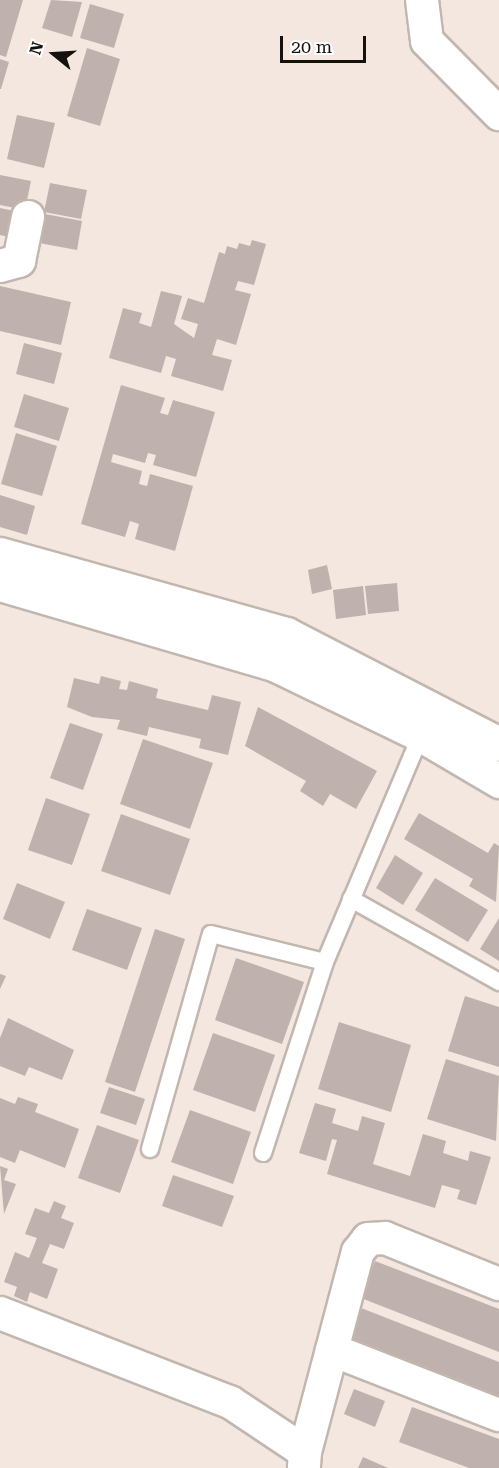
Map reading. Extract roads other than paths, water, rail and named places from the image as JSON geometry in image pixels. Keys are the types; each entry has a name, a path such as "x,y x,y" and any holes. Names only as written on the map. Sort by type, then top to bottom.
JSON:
{"street":[{"path":"422,0 426,41 499,114"},
{"path":"0,266 19,261 28,217"},
{"path":"0,554 286,634 428,721 499,781"},
{"path":"0,584 274,664 428,721 499,744"},
{"path":"0,1312 230,1402 304,1460 358,1252 368,1239 385,1238 499,1284"},
{"path":"333,1350 499,1415"}],"lane":[{"path":"264,1153 325,962 428,721"},
{"path":"351,899 499,982"},
{"path":"150,1149 211,934 325,962"}]}
